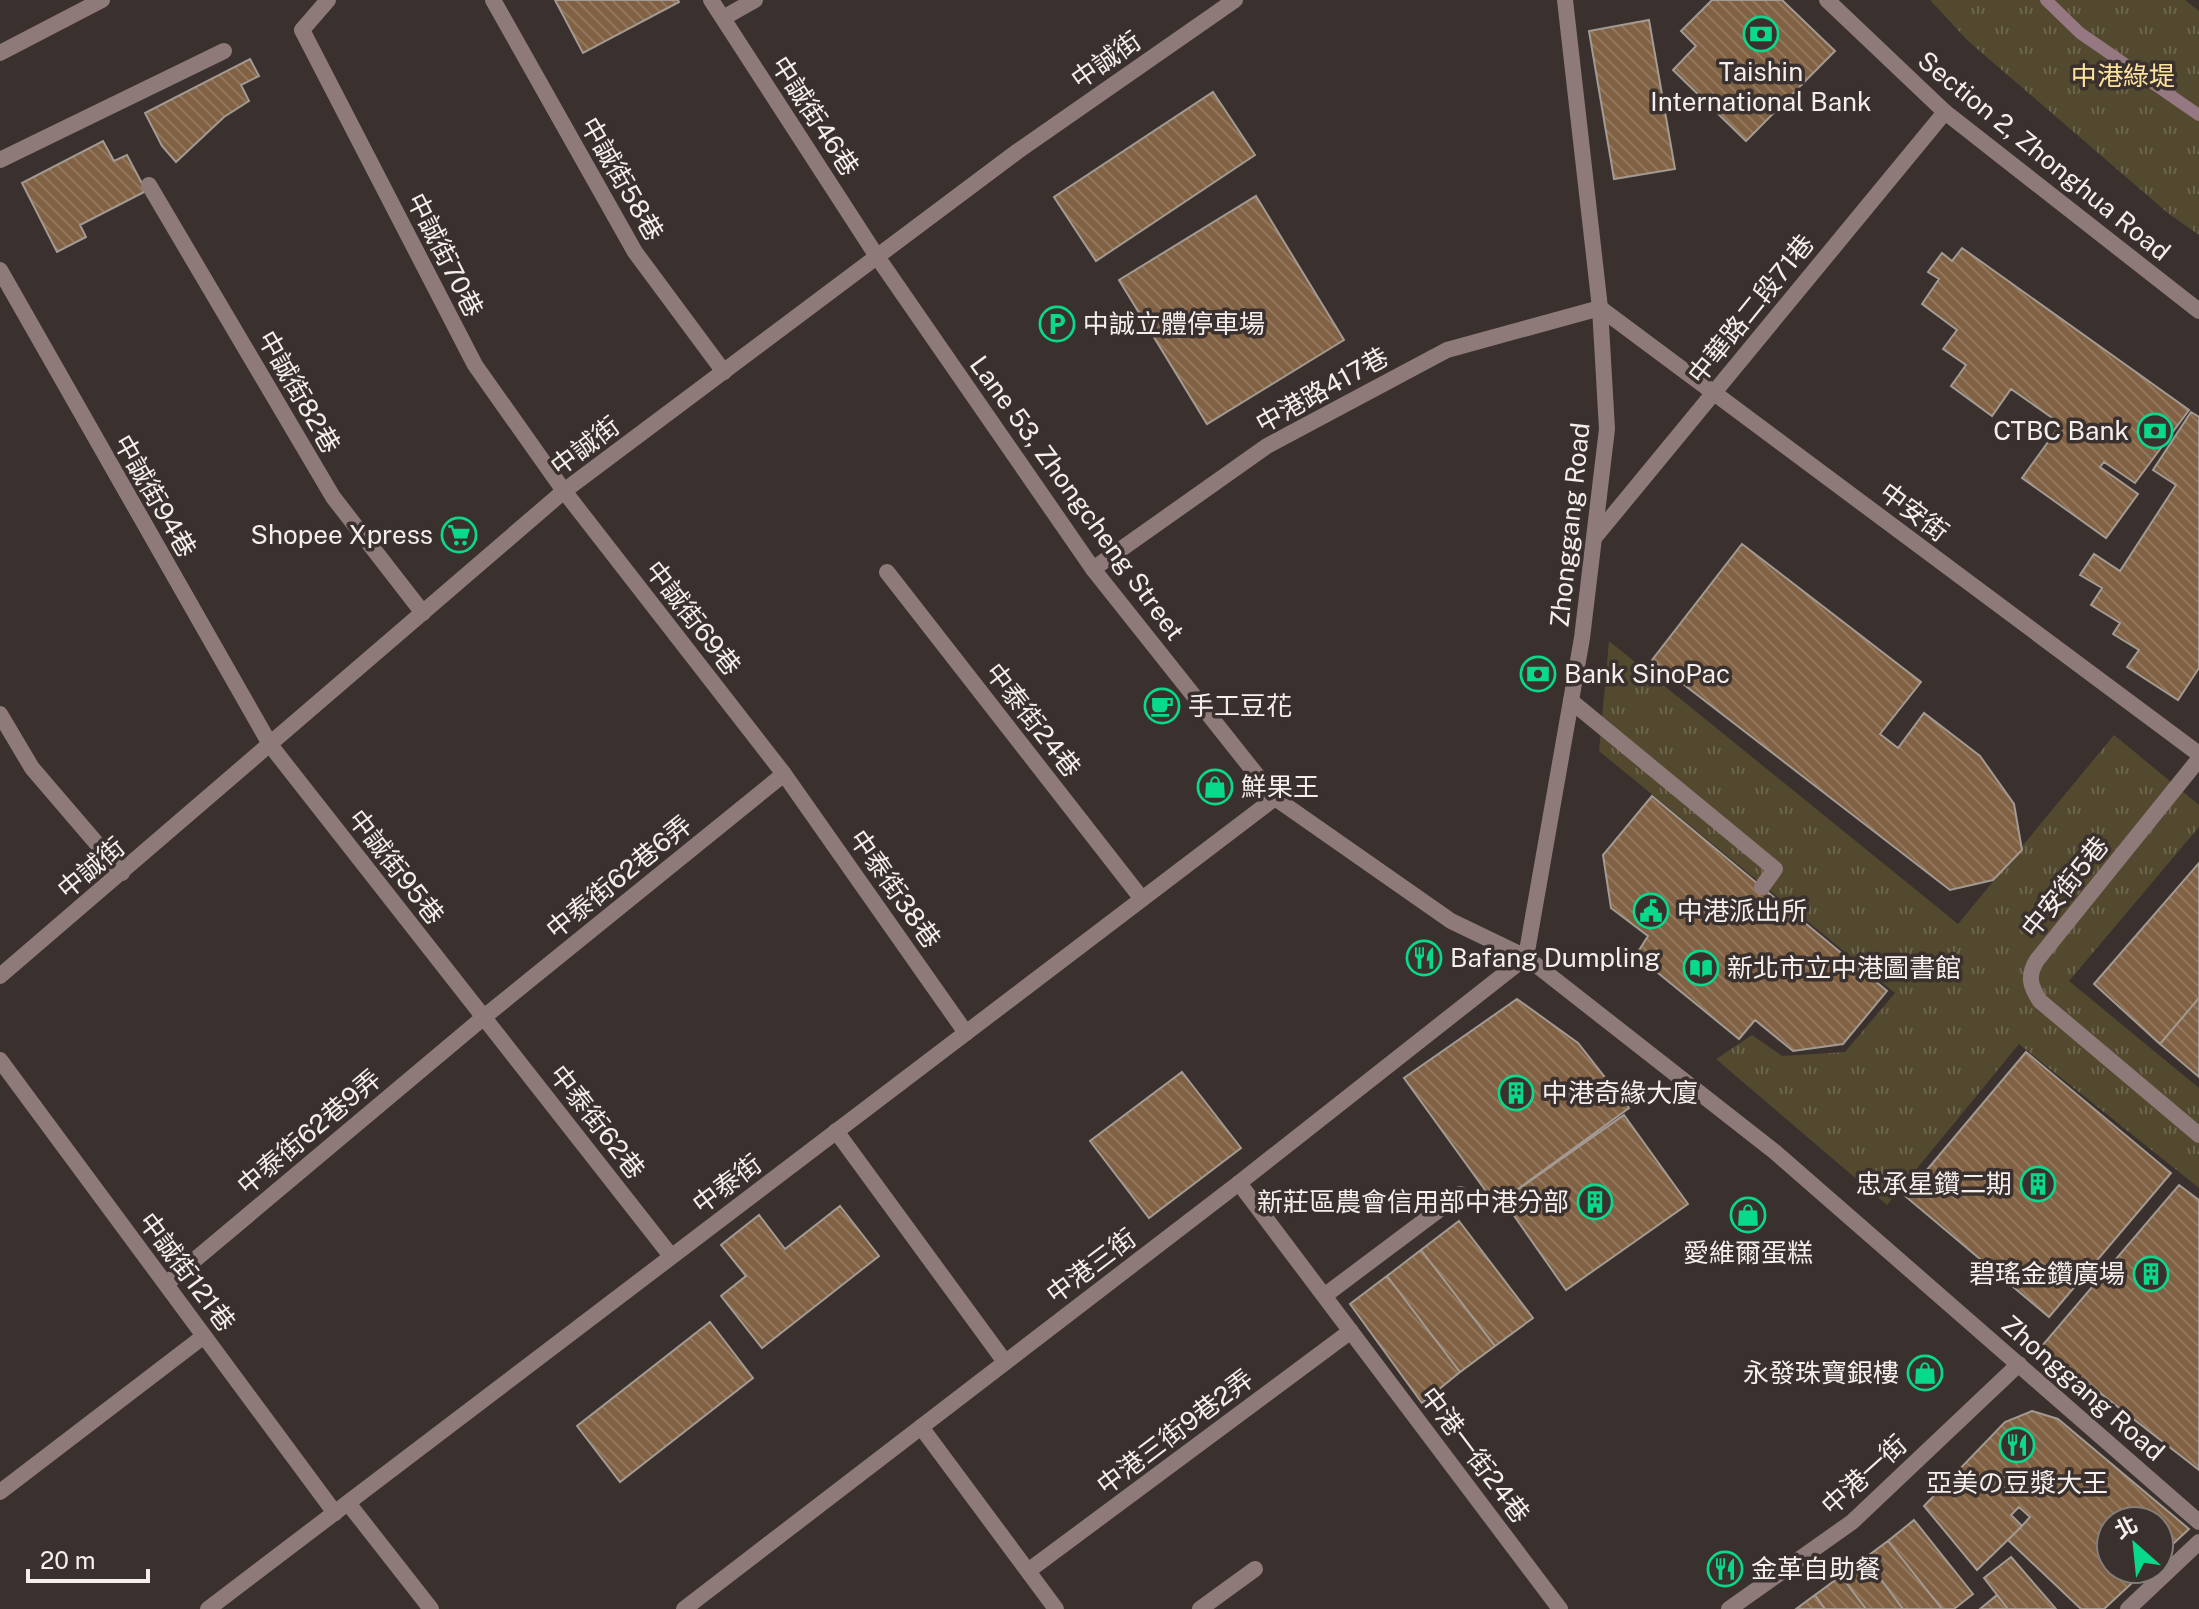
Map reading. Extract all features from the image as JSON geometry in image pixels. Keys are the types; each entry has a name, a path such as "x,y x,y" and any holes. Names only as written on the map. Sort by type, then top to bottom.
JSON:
{"street":[{"path":"0,53 102,0"},
{"name":"中誠街70巷","path":"328,0 302,30 475,365 564,491"},
{"name":"中誠街58巷","path":"493,0 635,252 724,372"},
{"name":"中誠街46巷","path":"711,0 878,258"},
{"path":"723,18 755,0"},
{"name":"Zhonggang Road","path":"1526,957 1571,701 1607,429 1600,308 1565,0"},
{"name":"Section 2, Zhonghua Road","path":"1827,0 1945,112 2199,311"},
{"name":"中誠街","path":"0,976 564,491 1018,151 1232,1"},
{"path":"0,160 224,51"},
{"name":"中華路二段71巷","path":"1595,537 1945,112"},
{"name":"中誠街82巷","path":"149,185 333,497 423,613"},
{"name":"Lane 53, Zhongcheng Street","path":"878,258 1093,569 1275,798"},
{"name":"中誠街94巷","path":"0,270 271,746"},
{"name":"中安街","path":"1600,308 2199,756"},
{"name":"中港路417巷","path":"1093,569 1267,446 1447,350 1600,308"},
{"name":"中誠街69巷","path":"564,491 784,774"},
{"name":"中泰街24巷","path":"887,572 1142,899"},
{"path":"1571,701 1775,869 1762,887"},
{"path":"0,714 32,768 122,873"},
{"name":"中誠街95巷","path":"271,746 484,1017"},
{"name":"中安街5巷","path":"2199,756 2037,960 2030,974 2030,982 2040,1001 2199,1135"},
{"name":"中泰街62巷6弄","path":"484,1017 784,774"},
{"name":"中泰街38巷","path":"784,774 966,1033"},
{"name":"Zhonggang Road","path":"1275,798 1451,921 1526,957 1775,1152 2199,1522"},
{"name":"中泰街","path":"208,1609 1275,798"},
{"name":"中港三街","path":"684,1609 1239,1183 1526,957"},
{"name":"中泰街62巷","path":"484,1017 671,1256"},
{"name":"中泰街62巷9弄","path":"166,1284 484,1017"},
{"name":"中誠街121巷","path":"0,1060 204,1336 341,1508 431,1609"},
{"path":"836,1131 1005,1362"},
{"name":"中港一街24巷","path":"1239,1183 1560,1609"},
{"path":"1324,1296 1460,1194"},
{"name":"中港三街9巷2弄","path":"1028,1571 1351,1331"},
{"path":"0,1492 204,1336"},
{"name":"中港一街","path":"1729,1609 1852,1522 2019,1364"},
{"path":"921,1427 1056,1609"},
{"path":"2128,1609 2199,1542"},
{"path":"1200,1609 1255,1569"}],"green space":[{"name":"中港綠堤","path":"1930,0 2185,0 2199,11 2199,235 2169,214 1968,41"},
{"path":"1609,641 1958,924 2114,735 2199,805 2199,827 2069,981 2199,1088 2199,1188 2019,1044 1887,1205 1716,1059 1752,1035 1782,1056 1845,1052 1895,993 1599,751"}],"building":[{"path":"555,0 678,0 679,2 583,53"},
{"path":"1712,0 1782,0 1835,51 1746,141 1673,70 1696,46 1681,31"},
{"path":"1649,20 1675,169 1614,179 1589,31"},
{"path":"250,59 259,76 241,85 249,101 224,117 176,162 162,146 145,113"},
{"path":"1213,92 1255,155 1096,261 1054,197"},
{"path":"103,141 114,161 127,155 146,191 80,225 86,237 57,252 22,183"},
{"path":"1256,196 1344,340 1207,424 1119,280"},
{"path":"1962,248 2189,410 2135,483 2104,462 2100,467 2138,494 2106,538 2022,478 2061,424 2011,389 1992,416 1951,386 1966,365 1943,349 1957,330 1922,304 1939,279 1928,272 1942,253 1952,261"},
{"path":"2191,412 2199,417 2199,668 2178,700 2127,667 2139,650 2113,634 2120,623 2091,605 2102,588 2080,575 2094,554 2120,571 2176,485 2153,470"},
{"path":"1742,544 1921,682 1880,734 1898,748 1924,713 1980,756 2014,804 2022,850 1993,880 1950,890 1652,660"},
{"path":"1652,796 1887,991 1843,1044 1793,1051 1755,1020 1739,1039 1636,955 1648,936 1611,908 1603,855"},
{"path":"2199,863 2199,998 2160,1044 2094,984"},
{"path":"2199,998 2199,1077 2160,1044"},
{"name":"中港奇緣大廈","path":"1517,999 1578,1043 1629,1108 1496,1205 1404,1078"},
{"name":"忠承星鑽二期","path":"2026,1052 2171,1173 2049,1317 1905,1196"},
{"path":"1182,1072 1241,1148 1149,1218 1090,1141"},
{"name":"新莊區農會信用部中港分部","path":"1624,1115 1688,1204 1566,1290 1503,1200"},
{"name":"碧瑤金鑽廣場","path":"2179,1185 2199,1200 2199,1470 2041,1347"},
{"path":"840,1206 879,1256 762,1348 721,1296 746,1276 721,1245 759,1215 785,1249"},
{"path":"1459,1221 1533,1318 1495,1346 1421,1250"},
{"path":"1421,1250 1495,1346 1460,1372 1387,1276"},
{"path":"1387,1276 1460,1372 1422,1403 1350,1304"},
{"path":"710,1322 753,1378 620,1482 577,1426"},
{"path":"2032,1411 2058,1419 2160,1505 2095,1505 2095,1585 2130,1585 2104,1609 2081,1609 2008,1540 2022,1526 1977,1570 1924,1506 2005,1422","holes":["2019,1507 2030,1517 2022,1526 2011,1515"]},
{"path":"2175,1517 2189,1529 2175,1542"},
{"path":"1914,1520 1973,1594 1954,1609 1942,1609 1888,1541"},
{"path":"1888,1541 1942,1609 1903,1609 1865,1558"},
{"path":"2011,1557 2056,1609 2008,1609 1984,1578"},
{"path":"1865,1558 1903,1609 1866,1609 1841,1576"},
{"path":"1841,1576 1866,1609 1825,1609 1815,1595"},
{"path":"1815,1595 1825,1609 1796,1609"},
{"path":"1997,1595 2008,1609 1980,1609"}],"waterway":[{"path":"2046,0 2080,33 2199,115"}],"place":[{"name":"Taishin International Bank","path":"1761,34"},
{"name":"中誠立體停車場","path":"1057,324"},
{"name":"CTBC Bank","path":"2155,431"},
{"name":"Shopee Xpress","path":"459,535"},
{"name":"Bank SinoPac","path":"1538,674"},
{"name":"手工豆花","path":"1162,706"},
{"name":"鮮果王","path":"1215,787"},
{"name":"中港派出所","path":"1651,911"},
{"name":"Bafang Dumpling","path":"1424,958"},
{"name":"新北市立中港圖書館","path":"1701,968"},
{"name":"中港奇緣大廈","path":"1516,1093"},
{"name":"忠承星鑽二期","path":"2038,1184"},
{"name":"新莊區農會信用部中港分部","path":"1595,1202"},
{"name":"愛維爾蛋糕","path":"1748,1215"},
{"name":"碧瑤金鑽廣場","path":"2151,1274"},
{"name":"永發珠寶銀樓","path":"1925,1373"},
{"name":"亞美の豆漿大王","path":"2017,1445"},
{"name":"金革自助餐","path":"1725,1569"}]}
